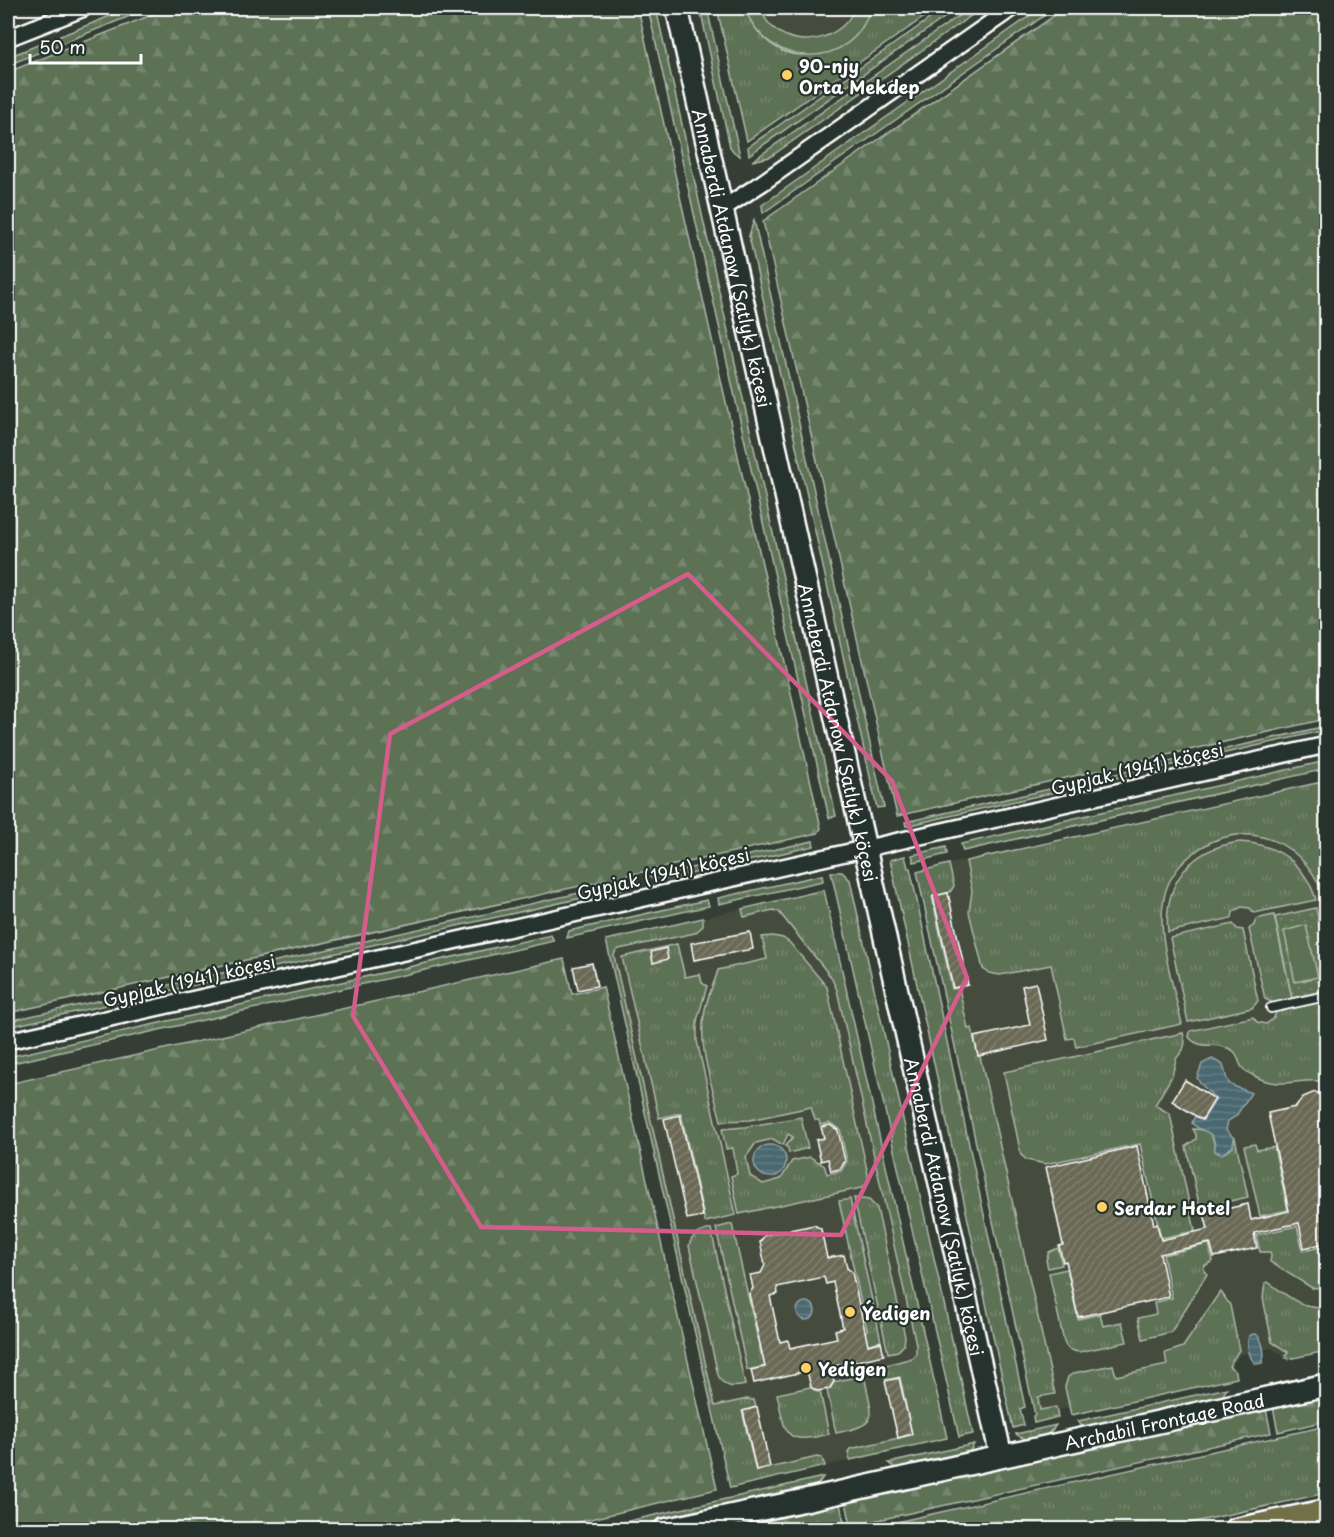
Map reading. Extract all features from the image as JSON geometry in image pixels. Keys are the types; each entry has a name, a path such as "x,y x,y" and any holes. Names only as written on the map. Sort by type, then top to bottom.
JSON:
{"main road":[{"path":"1236,1530 1326,1510"}],"street":[{"path":"8,38 84,8"},
{"name":"Annaberdi Atdanow (Şatlyk) köçesi","path":"677,8 1001,1456"},
{"path":"722,209 1012,8"},
{"name":"Gypjak (1941) köçesi","path":"8,1041 1326,745"},
{"name":"Archabil Frontage Road","path":"664,1530 1326,1385"}],"lane":[{"path":"1271,1008 1326,996"}],"highlighted area":[{"path":"688,574 892,781 967,978 841,1235 481,1227 353,1016 390,734"}],"shaded area":[{"name":"90-njy Orta Mekdep","path":"717,8 937,8 747,142"},
{"path":"1326,781 1326,1351 1289,1359 1271,1348 1239,1355 1228,1373 1035,1415 917,871"},
{"path":"824,890 947,1438 730,1488 606,940"}],"green space":[{"name":"90-njy Orta Mekdep","path":"897,6 937,8 747,141 717,8 745,8 753,25 766,40 783,51 802,55 848,41 869,14 877,8"},
{"path":"130,8 150,8 8,65 8,57"},
{"path":"169,8 638,8 821,828 818,833 8,1013 8,72"},
{"path":"648,8 656,8 836,816 829,818"},
{"path":"700,8 707,8 740,156 730,147"},
{"path":"745,8 760,8 768,22 779,32 793,38 807,40 822,38 835,31 847,22 855,8 870,8 861,29 847,44 829,52 809,55 790,52 771,43 756,28"},
{"path":"945,8 958,8 749,155 748,147"},
{"path":"970,8 982,8 770,157 752,161"},
{"path":"1041,8 1055,8 763,213 762,205"},
{"path":"1065,8 1326,8 1326,719 897,816 763,221"},
{"path":"754,220 884,807 877,808 749,236"},
{"path":"1326,726 1326,730 906,826 905,822"},
{"path":"1326,761 1326,769 963,851 961,844"},
{"path":"1326,781 1326,906 1319,884 1306,865 1291,850 1272,840 1252,835 1231,836 1210,843 1190,856 1173,875 1164,898 1162,927 1167,961 1182,1024 1076,1047 1074,1038 1067,1039 1051,965 1000,975 983,969 969,912 972,891 966,861"},
{"path":"813,841 814,846 655,882 650,877"},
{"path":"1240,842 1266,847 1288,858 1305,876 1316,900 1254,913 1250,908 1241,907 1233,912 1232,918 1168,932 1170,898 1184,871 1194,860 1207,852"},
{"path":"946,847 947,854 914,862 912,855"},
{"path":"905,856 908,868 910,868 1025,1407 1020,1409 1024,1425 1013,1428 890,860"},
{"path":"949,864 954,886 950,892 932,897 952,989 959,988 968,1029 972,1028 978,1056 980,1056 1055,1394 1038,1397 1040,1410 1056,1407 1058,1417 1034,1423 1033,1416 1035,1415 917,872"},
{"path":"831,872 842,872 850,880 973,1434 959,1437"},
{"path":"822,875 823,881 719,904 718,898"},
{"path":"637,880 635,886 8,1027 8,1021"},
{"path":"824,890 947,1438 850,1460 848,1452 850,1449 912,1435 900,1377 886,1380 883,1366 912,1358 916,1353 916,1344 837,990 831,977 779,912 773,910 744,917 742,909"},
{"path":"707,900 709,906 567,938 569,931"},
{"path":"1316,908 1326,958 1326,990 1292,998 1275,917"},
{"path":"1274,915 1292,999 1273,1003 1265,999 1249,929 1254,925 1256,919"},
{"path":"703,918 703,926 695,933 619,949 614,956 715,1406 747,1399 754,1400 756,1407 742,1411 756,1471 817,1457 822,1458 825,1466 730,1488 606,940"},
{"path":"1233,924 1237,929 1243,930 1258,1001 1252,1008 1188,1022 1170,938"},
{"path":"1306,925 1318,977 1295,982 1284,931"},
{"path":"551,935 554,941 8,1064 8,1057"},
{"path":"762,937 783,938 790,943 827,987 869,1179 861,1188 739,1214 731,1176 737,1174 733,1148 726,1149 722,1129 801,1117 808,1148 789,1153 785,1146 793,1137 788,1134 783,1145 773,1139 756,1143 746,1157 750,1176 763,1184 781,1179 792,1161 810,1157 824,1165 827,1174 841,1171 847,1161 840,1129 830,1123 820,1125 819,1120 815,1120 811,1107 750,1120 721,1121 703,1041 706,1003 718,970 767,959"},
{"path":"677,944 685,977 700,974 702,983 707,986 697,1021 697,1041 736,1215 705,1222 681,1113 659,1118 622,957"},
{"path":"564,959 572,994 603,987 717,1489 545,1530 8,1529 8,1084"},
{"path":"1326,1001 1326,1082 1274,1083 1266,1081 1243,1068 1232,1050 1197,1043 1189,1037 1190,1031 1253,1017 1257,1022 1266,1024 1274,1018 1276,1012"},
{"path":"1183,1033 1185,1043 1183,1050 1176,1059 1172,1076 1155,1105 1170,1114 1195,1231 1161,1238 1140,1144 1045,1164 1027,1160 1021,1155 1004,1072"},
{"path":"1193,1129 1203,1130 1210,1134 1214,1141 1215,1151 1220,1153 1233,1147 1235,1138 1248,1197 1200,1208 1186,1146 1196,1139"},
{"path":"1255,1144 1257,1150 1274,1147 1288,1210 1260,1216 1244,1146"},
{"path":"854,1198 869,1200 877,1208 905,1337 904,1345 898,1351 888,1353"},
{"path":"850,1199 881,1341 865,1345 863,1337 867,1330 839,1201"},
{"path":"732,1224 761,1354 773,1361 773,1364 747,1370 716,1228"},
{"path":"1297,1226 1303,1251 1326,1246 1326,1287 1312,1288 1270,1262 1270,1252 1260,1252 1256,1235"},
{"path":"711,1229 745,1385 741,1386 726,1385 718,1375 689,1246 694,1236"},
{"path":"1209,1244 1213,1261 1204,1266 1207,1274 1171,1332 1143,1339 1138,1318 1156,1314 1154,1303 1172,1298 1163,1255"},
{"path":"1058,1248 1062,1265 1048,1268 1046,1260 1049,1252"},
{"path":"1067,1269 1078,1319 1100,1314 1103,1326 1122,1322 1127,1342 1079,1352 1067,1347 1049,1273"},
{"path":"1268,1282 1302,1304 1326,1308 1326,1351 1289,1359 1285,1357 1288,1352 1272,1342 1263,1298 1265,1283"},
{"path":"1221,1292 1230,1305 1239,1350 1229,1366 1236,1372 1237,1378 1071,1415 1065,1387 1068,1377 1074,1373 1113,1365 1116,1376 1167,1365 1165,1353 1183,1347"},
{"path":"860,1376 865,1380 870,1403 870,1418 867,1423 836,1433 827,1390 834,1382"},
{"path":"810,1387 817,1392 820,1391 829,1434 795,1437 785,1428 777,1394"},
{"path":"1227,1388 1222,1397 1083,1428 1078,1421"},
{"path":"1326,1395 1326,1421 1278,1432 1273,1407"},
{"path":"1266,1409 1271,1433 851,1526 846,1502"},
{"path":"1056,1425 1053,1430 1038,1438 1027,1439 1016,1434"},
{"path":"1326,1426 1326,1493 1163,1529 865,1529"},
{"path":"974,1444 971,1450 963,1456 897,1469 889,1463"},
{"path":"823,1477 816,1487 806,1491 631,1529 589,1530"},
{"path":"840,1504 845,1527 834,1529 722,1529"}],"water":[{"path":"1212,1059 1222,1064 1229,1083 1251,1093 1236,1116 1228,1121 1226,1130 1234,1138 1233,1146 1222,1154 1215,1151 1215,1143 1211,1135 1192,1123 1195,1116 1203,1120 1216,1099 1197,1078 1202,1064"},
{"path":"770,1145 781,1150 786,1161 781,1172 770,1177 759,1172 754,1161 759,1150"},
{"path":"806,1302 812,1305 815,1311 812,1317 806,1320 800,1317 797,1311 800,1305"},
{"path":"1256,1334 1262,1344 1264,1356 1262,1363 1256,1364 1250,1355 1248,1339"}],"building":[{"path":"948,893 968,985 953,988 933,896"},
{"path":"750,932 753,949 694,960 691,943"},
{"path":"666,948 668,959 653,963 651,952"},
{"path":"592,963 597,986 578,990 573,967"},
{"path":"1036,983 1048,1040 978,1056 974,1037 1030,1025 1022,986"},
{"path":"1185,1080 1215,1099 1202,1120 1172,1101"},
{"name":"Serdar Hotel","path":"1315,1092 1326,1096 1326,1243 1304,1248 1299,1223 1254,1233 1257,1248 1214,1257 1210,1243 1160,1254 1169,1297 1078,1317 1066,1261 1063,1262 1059,1246 1063,1245 1046,1167 1137,1146 1154,1225 1157,1224 1161,1240 1208,1229 1204,1214 1248,1204 1251,1220 1289,1211 1268,1113 1295,1107 1303,1097"},
{"path":"680,1115 703,1216 687,1219 664,1119"},
{"path":"830,1125 838,1130 845,1161 840,1169 831,1171 828,1159 821,1161 816,1140 824,1138 821,1127"},
{"name":"Ýedigen","path":"814,1225 821,1229 827,1258 844,1255 847,1268 852,1272 868,1345 881,1342 884,1355 830,1367 834,1382 829,1389 817,1391 811,1387 807,1371 754,1383 751,1370 765,1367 749,1294 753,1288 750,1275 761,1273 765,1265 760,1242 765,1235","holes":["824,1277 826,1284 833,1282 843,1328 835,1330 837,1338 790,1348 788,1340 780,1342 770,1296 778,1294 777,1287"]},
{"path":"899,1378 912,1434 898,1438 885,1381"},
{"path":"757,1407 770,1467 756,1470 743,1411"}],"place":[{"name":"90-njy Orta Mekdep","path":"787,75"},
{"name":"Serdar Hotel","path":"1102,1207"},
{"name":"Ýedigen","path":"850,1312"},
{"name":"Yedigen","path":"806,1368"}]}
